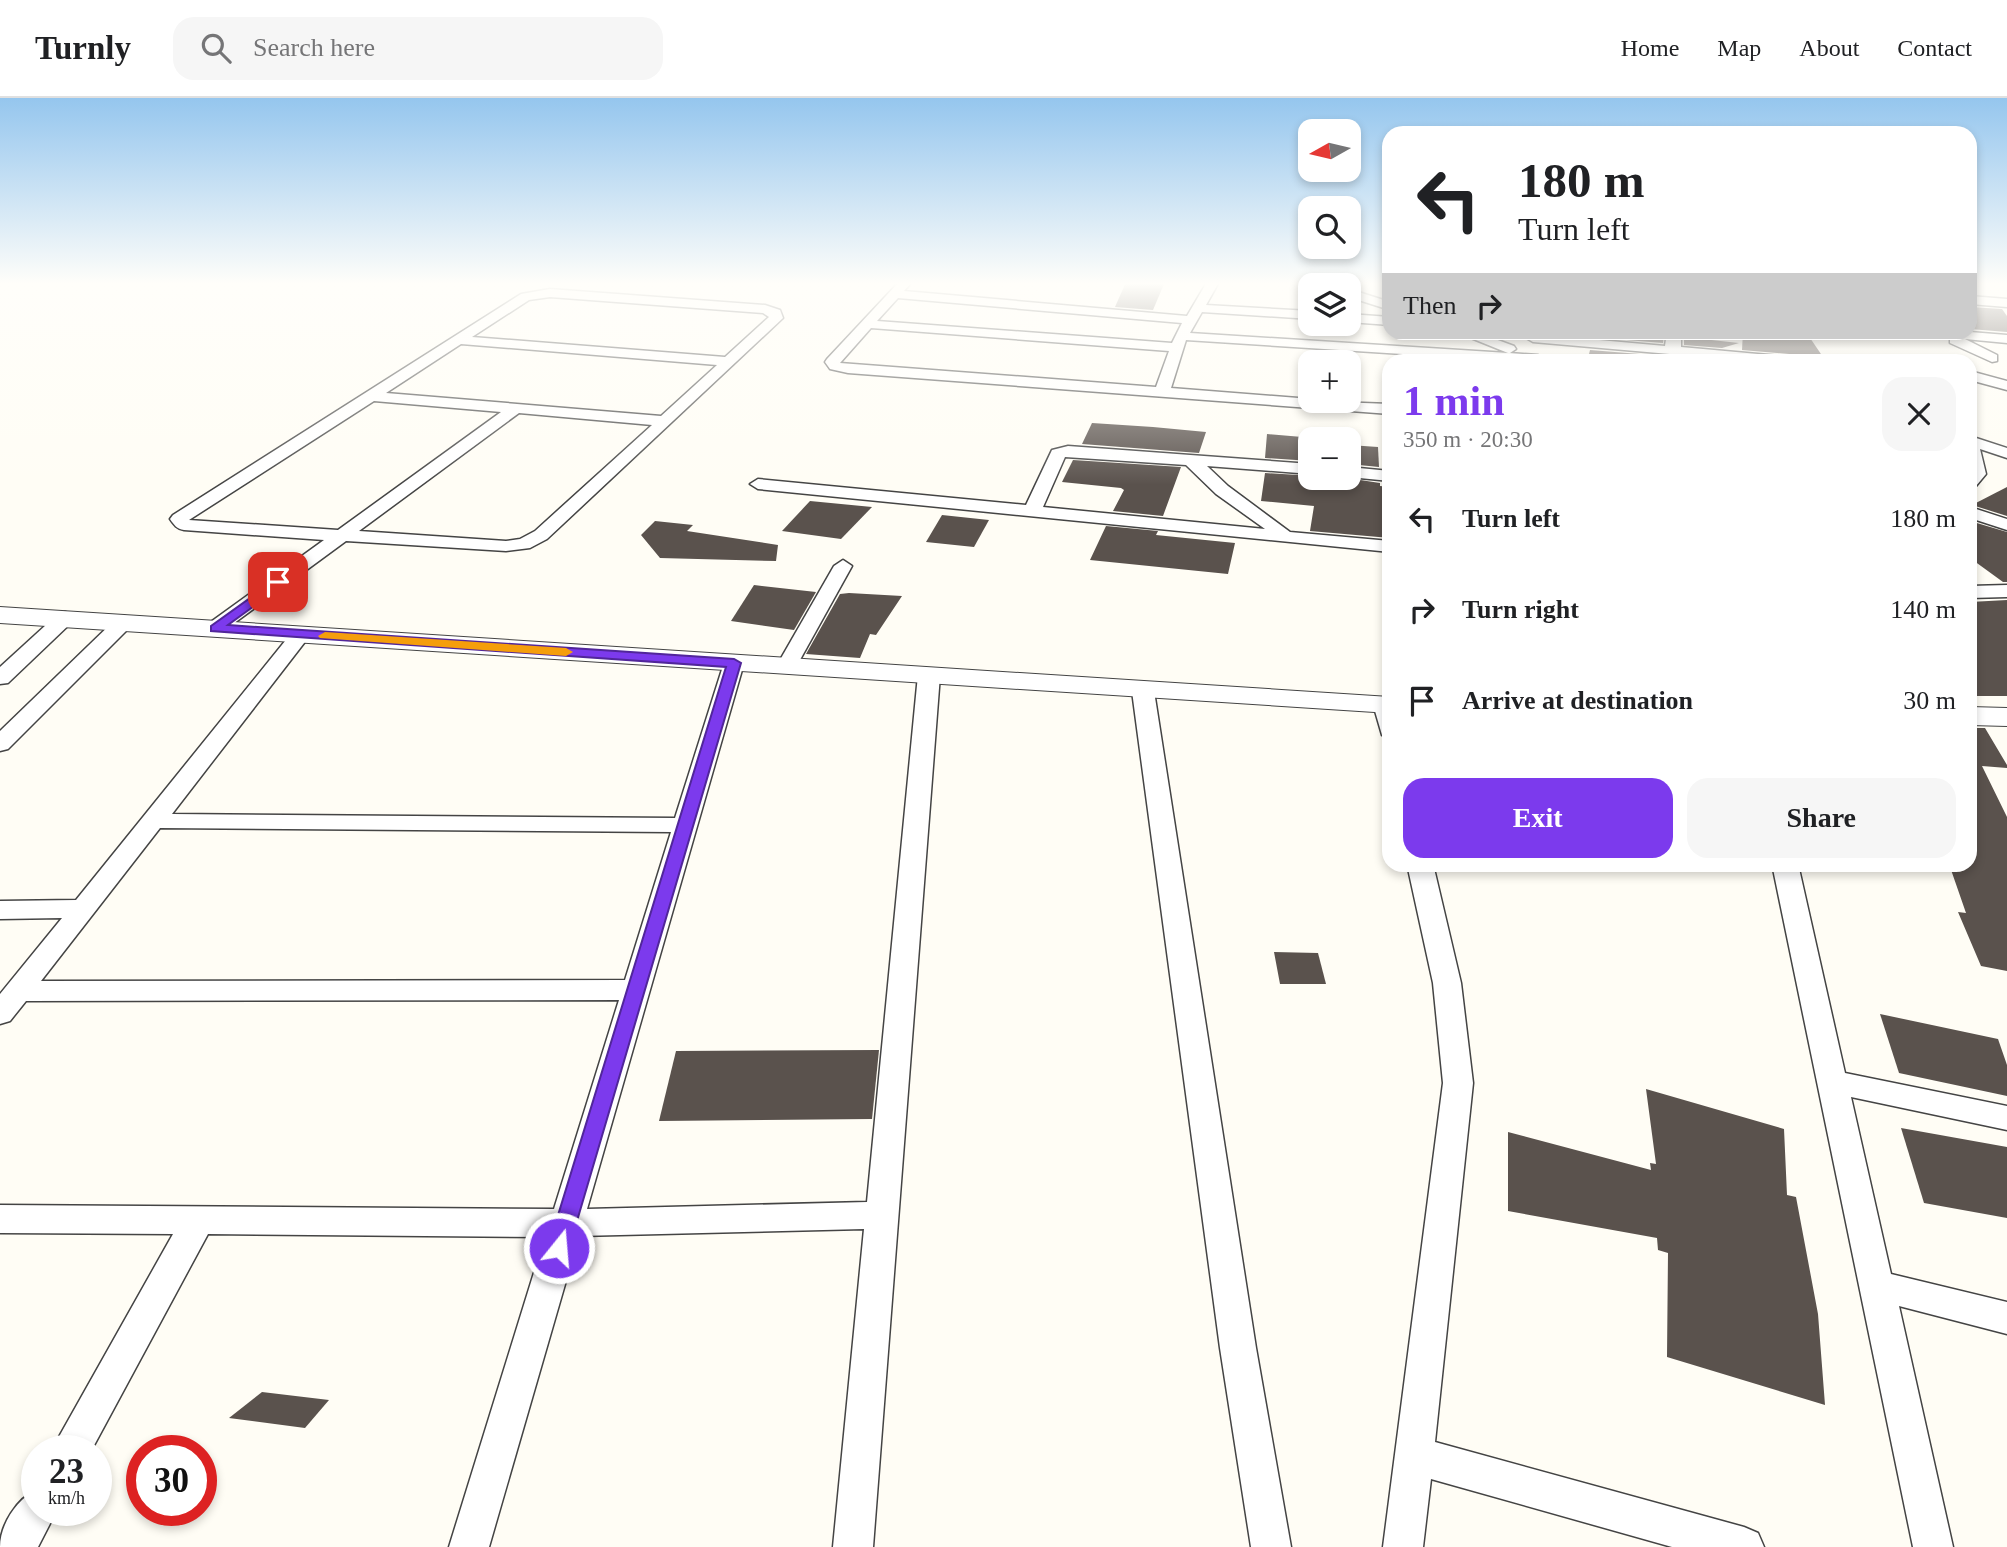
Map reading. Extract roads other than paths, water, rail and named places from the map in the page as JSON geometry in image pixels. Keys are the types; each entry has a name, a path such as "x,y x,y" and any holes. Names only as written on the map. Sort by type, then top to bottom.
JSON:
{"street":[{"path":"444,350 179,519 184,525 506,546 524,544 541,535 742,350"},
{"path":"577,350 729,362"},
{"path":"843,350 832,362 835,366 848,369 1382,408"},
{"path":"1162,392 1176,350"},
{"path":"1332,350 1420,354"},
{"path":"1664,350 1700,354"},
{"path":"1980,350 2000,358"},
{"path":"1977,360 2000,358"},
{"path":"1977,377 2007,386"},
{"path":"371,396 664,421"},
{"path":"215,628 515,409"},
{"path":"1977,444 2007,453"},
{"path":"1032,512 1058,453 1091,451 1298,468"},
{"path":"1191,460 1222,490 1286,537"},
{"path":"1361,473 1382,475"},
{"path":"758,484 1382,546"},
{"path":"1977,514 2007,525"},
{"path":"786,667 843,566"},
{"path":"1977,580 1999,591"},
{"path":"1977,592 1999,591"},
{"path":"0,615 1143,691 1382,712"},
{"path":"0,678 65,618"},
{"path":"0,744 124,622"},
{"path":"0,1014 301,634"},
{"path":"469,1547 734,663"},
{"path":"853,1547 929,676"},
{"path":"1143,691 1236,1334 1272,1547"},
{"path":"1977,716 2007,717"},
{"path":"152,821 686,825"},
{"path":"1403,1547 1458,1083 1447,983 1422,872"},
{"path":"1787,872 1933,1547"},
{"path":"0,910 83,909"},
{"path":"18,991 636,990"},
{"path":"1832,1082 2007,1118"},
{"path":"0,1219 566,1223 882,1215"},
{"path":"79,1435 198,1221"},
{"path":"1877,1286 2007,1318"},
{"path":"1413,1455 1744,1547"},
{"path":"16,1547 28,1526"}]}
